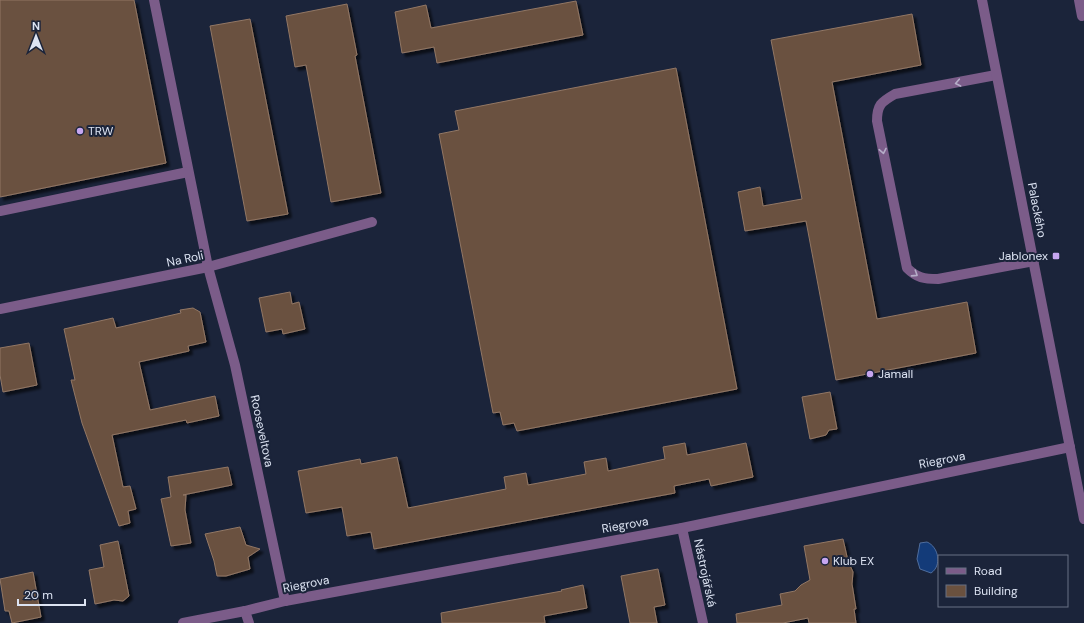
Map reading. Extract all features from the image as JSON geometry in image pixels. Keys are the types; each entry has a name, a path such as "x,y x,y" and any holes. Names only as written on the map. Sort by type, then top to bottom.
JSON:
{"street":[{"name":"Rooseveltova","path":"154,0 208,267 235,365 285,601"},
{"name":"Palackého","path":"982,0 1084,519"},
{"path":"1078,0 1082,16"},
{"path":"996,75 895,94 883,101 877,110 877,121 906,268 915,276 925,279 938,279 1034,261"},
{"path":"0,212 188,172"},
{"name":"Na Roli","path":"0,309 208,267 372,222"},
{"name":"Riegrova","path":"184,623 245,611 285,601 682,528 1070,447"},
{"name":"Nástrojářská","path":"682,528 703,623"},
{"path":"245,611 249,623"}],"water":[{"path":"927,542 934,548 938,557 937,566 931,573 920,569 917,559 920,543"}],"building":[{"name":"TRW","path":"0,0 134,0 166,163 0,197"},
{"path":"576,1 583,35 437,63 434,47 402,53 395,12 426,5 431,28"},
{"path":"347,4 357,55 355,56 381,193 331,202 306,65 295,67 286,16"},
{"path":"912,14 921,65 832,82 877,319 967,302 976,353 836,380 806,221 745,231 738,192 760,187 763,206 802,199 771,40"},
{"path":"250,19 288,214 247,221 210,26"},
{"path":"676,68 737,389 517,431 514,423 503,425 500,412 493,413 439,134 459,130 455,111"},
{"path":"290,292 292,304 299,302 305,329 283,334 282,329 266,332 259,298"},
{"path":"193,308 200,312 206,342 188,346 189,351 139,362 150,410 215,396 219,416 187,423 186,420 112,435 123,487 130,486 136,509 128,511 130,523 119,526 82,423 71,380 75,380 64,329 113,318 116,328 181,313 180,310"},
{"path":"29,343 37,385 3,392 0,375 0,348"},
{"path":"830,392 837,429 829,430 826,435 810,439 802,397"},
{"path":"685,443 687,455 746,443 753,477 711,486 709,479 674,486 675,493 374,549 371,532 347,536 342,507 306,513 298,471 360,459 361,464 397,457 408,508 506,489 504,477 526,473 528,485 586,474 584,462 606,458 608,471 665,459 663,447"},
{"path":"228,467 232,485 183,495 186,495 185,510 191,543 171,546 161,499 171,497 168,477"},
{"path":"240,527 246,545 260,549 248,557 250,569 226,576 217,576 214,561 205,534"},
{"path":"843,539 848,561 853,572 852,584 856,609 854,609 856,623 809,623 808,618 783,623 737,623 736,614 782,605 780,594 795,591 801,585 810,580 804,546"},
{"path":"118,541 129,596 123,601 114,600 95,604 89,570 104,567 100,545"},
{"path":"658,569 665,605 654,607 657,623 630,623 621,576"},
{"path":"33,572 41,617 12,623 9,611 5,611 0,579"},
{"path":"583,585 587,608 544,616 545,623 442,623 441,613 562,591 561,590"}],"place":[{"name":"TRW","path":"80,131"},
{"name":"Jablonex","path":"1056,256"},
{"name":"Jamall","path":"870,374"},
{"name":"Klub EX","path":"825,561"}]}
